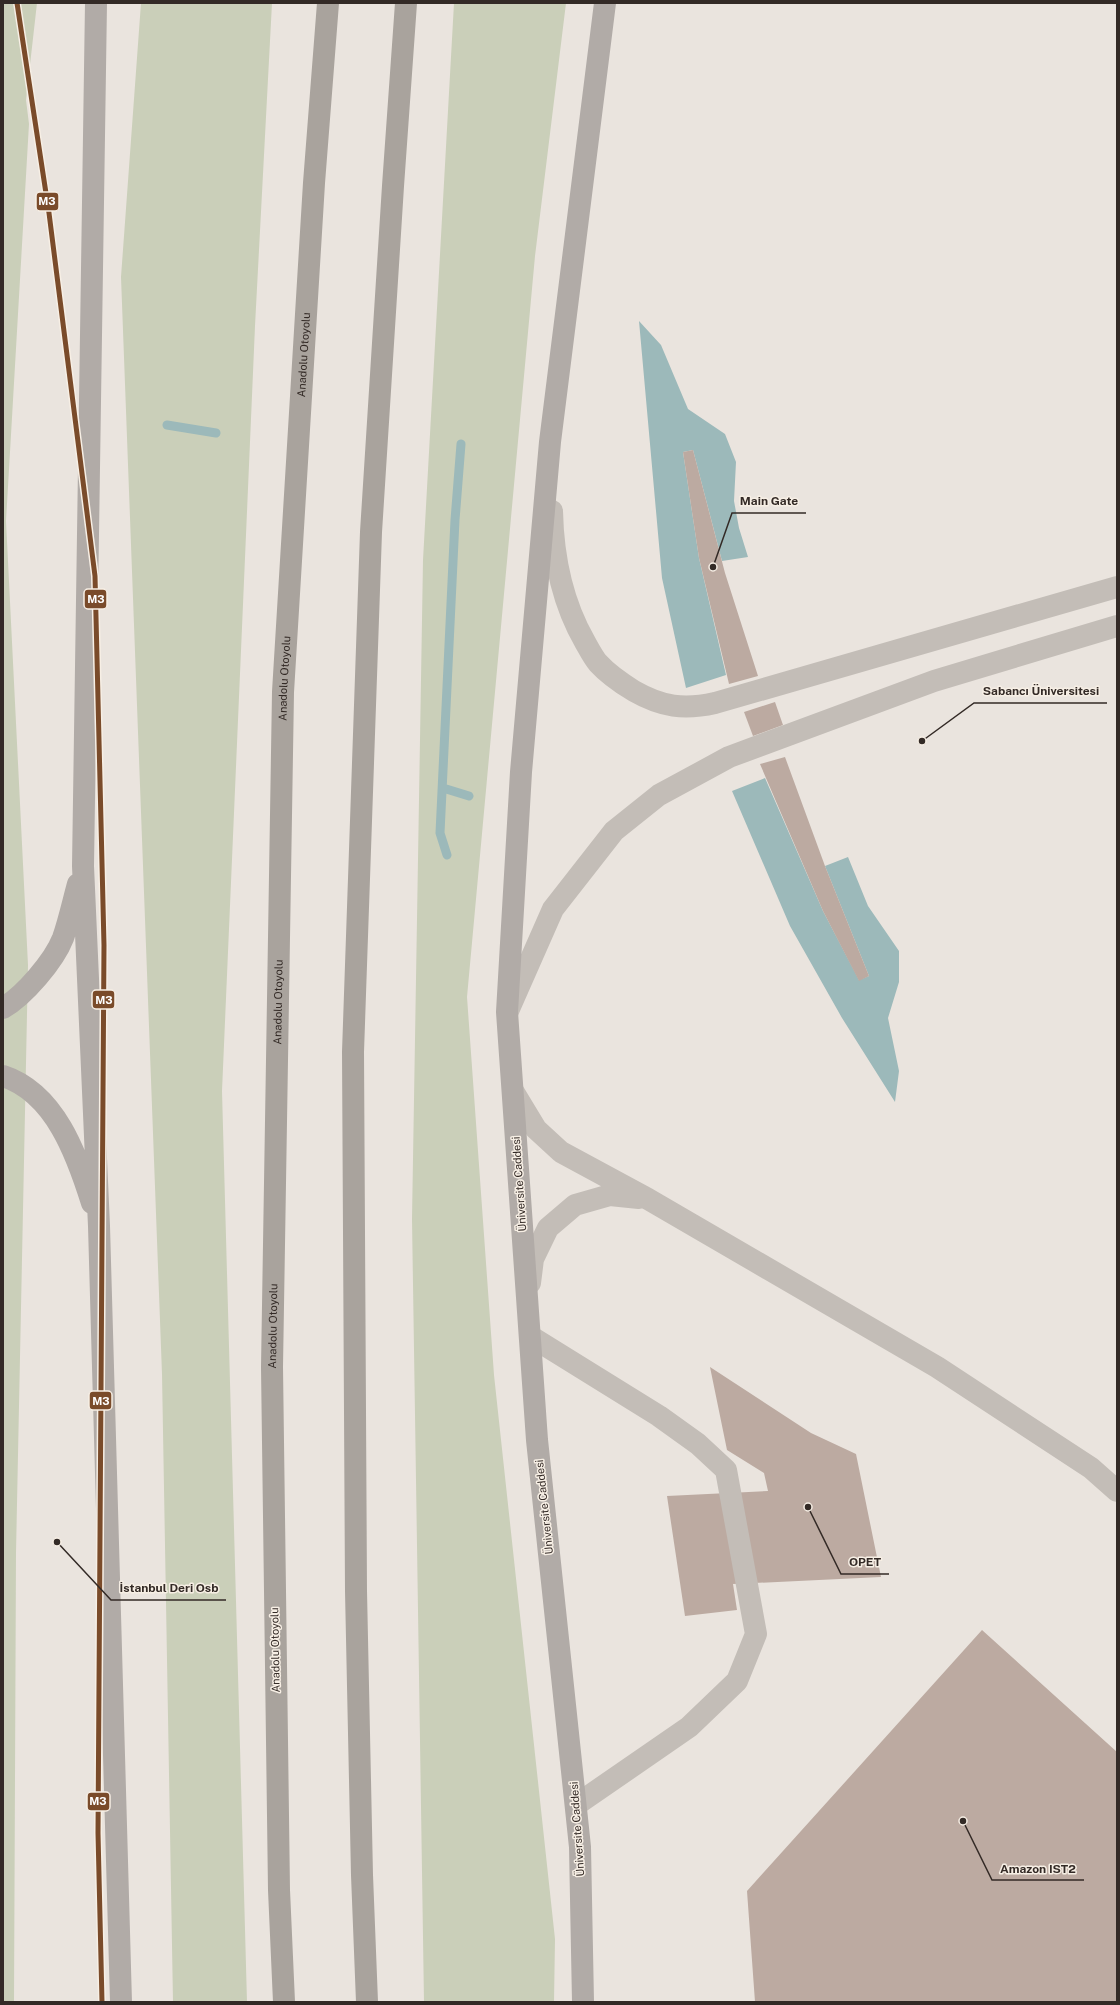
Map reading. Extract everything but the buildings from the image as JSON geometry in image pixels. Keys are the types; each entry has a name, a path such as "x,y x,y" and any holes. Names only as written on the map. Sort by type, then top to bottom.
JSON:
{"highway":[{"name":"Anadolu Otoyolu","path":"284,2002 279,1890 272,1367 283,692 314,183 328,3"},
{"path":"367,2002 362,1875 356,1599 353,1052 371,532 406,3"}],"main road":[{"path":"96,3 84,866 99,1226 121,2002"},
{"name":"Üniversite Caddesi","path":"583,2002 580,1847 536,1440 507,1012 521,772 550,442 605,3"},
{"path":"3,1008 14,1002 40,974 62,939 84,866"},
{"path":"3,1076 33,1092 54,1115 80,1170 99,1226"}],"street":[{"path":"550,442 552,542 561,585 572,620 597,663 619,682 644,697 669,706 696,707 715,703 1117,586"},
{"path":"507,1012 553,910 614,831 659,795 729,757 934,681 1117,626"},
{"path":"513,1091 536,1129 561,1152 648,1199 937,1367 1091,1468 1117,1491"},
{"path":"528,1308 533,1259 548,1228 575,1205 610,1195 648,1199"},
{"path":"530,1336 659,1416 698,1444 726,1470 756,1634 737,1681 705,1712 689,1727 576,1805"}],"green space":[{"path":"3,3 37,3 26,100 29,124 6,521 28,965 16,1553 14,2002 3,2002"},
{"path":"141,3 272,3 255,326 222,1091 247,2002 173,2002 162,1374 121,277"},
{"path":"454,3 566,3 535,256 467,997 494,1375 555,1939 554,2002 424,2002 412,1219 423,560"}],"water":[{"path":"639,321 661,345 688,409 725,434 736,462 734,501 739,528 748,557 722,561 693,450 683,452 699,558 726,675 686,688 662,578"},
{"path":"765,778 823,911 859,980 869,976 825,866 848,857 868,906 899,951 899,982 888,1018 899,1071 895,1102 842,1018 790,926 732,791"}],"waterway":[{"path":"167,425 216,433"},
{"path":"447,855 440,833 455,520 461,444"},
{"path":"443,788 469,796"}],"transit line":[{"name":"M3","path":"17,3 49,213 95,576 104,945 98,1833 102,2002"}],"place":[{"name":"Main Gate","path":"713,567"},
{"name":"Sabancı Üniversitesi","path":"922,741"},
{"name":"OPET","path":"808,1507"},
{"name":"İstanbul Deri Osb","path":"57,1542"},
{"name":"Amazon IST2","path":"963,1821"}]}
